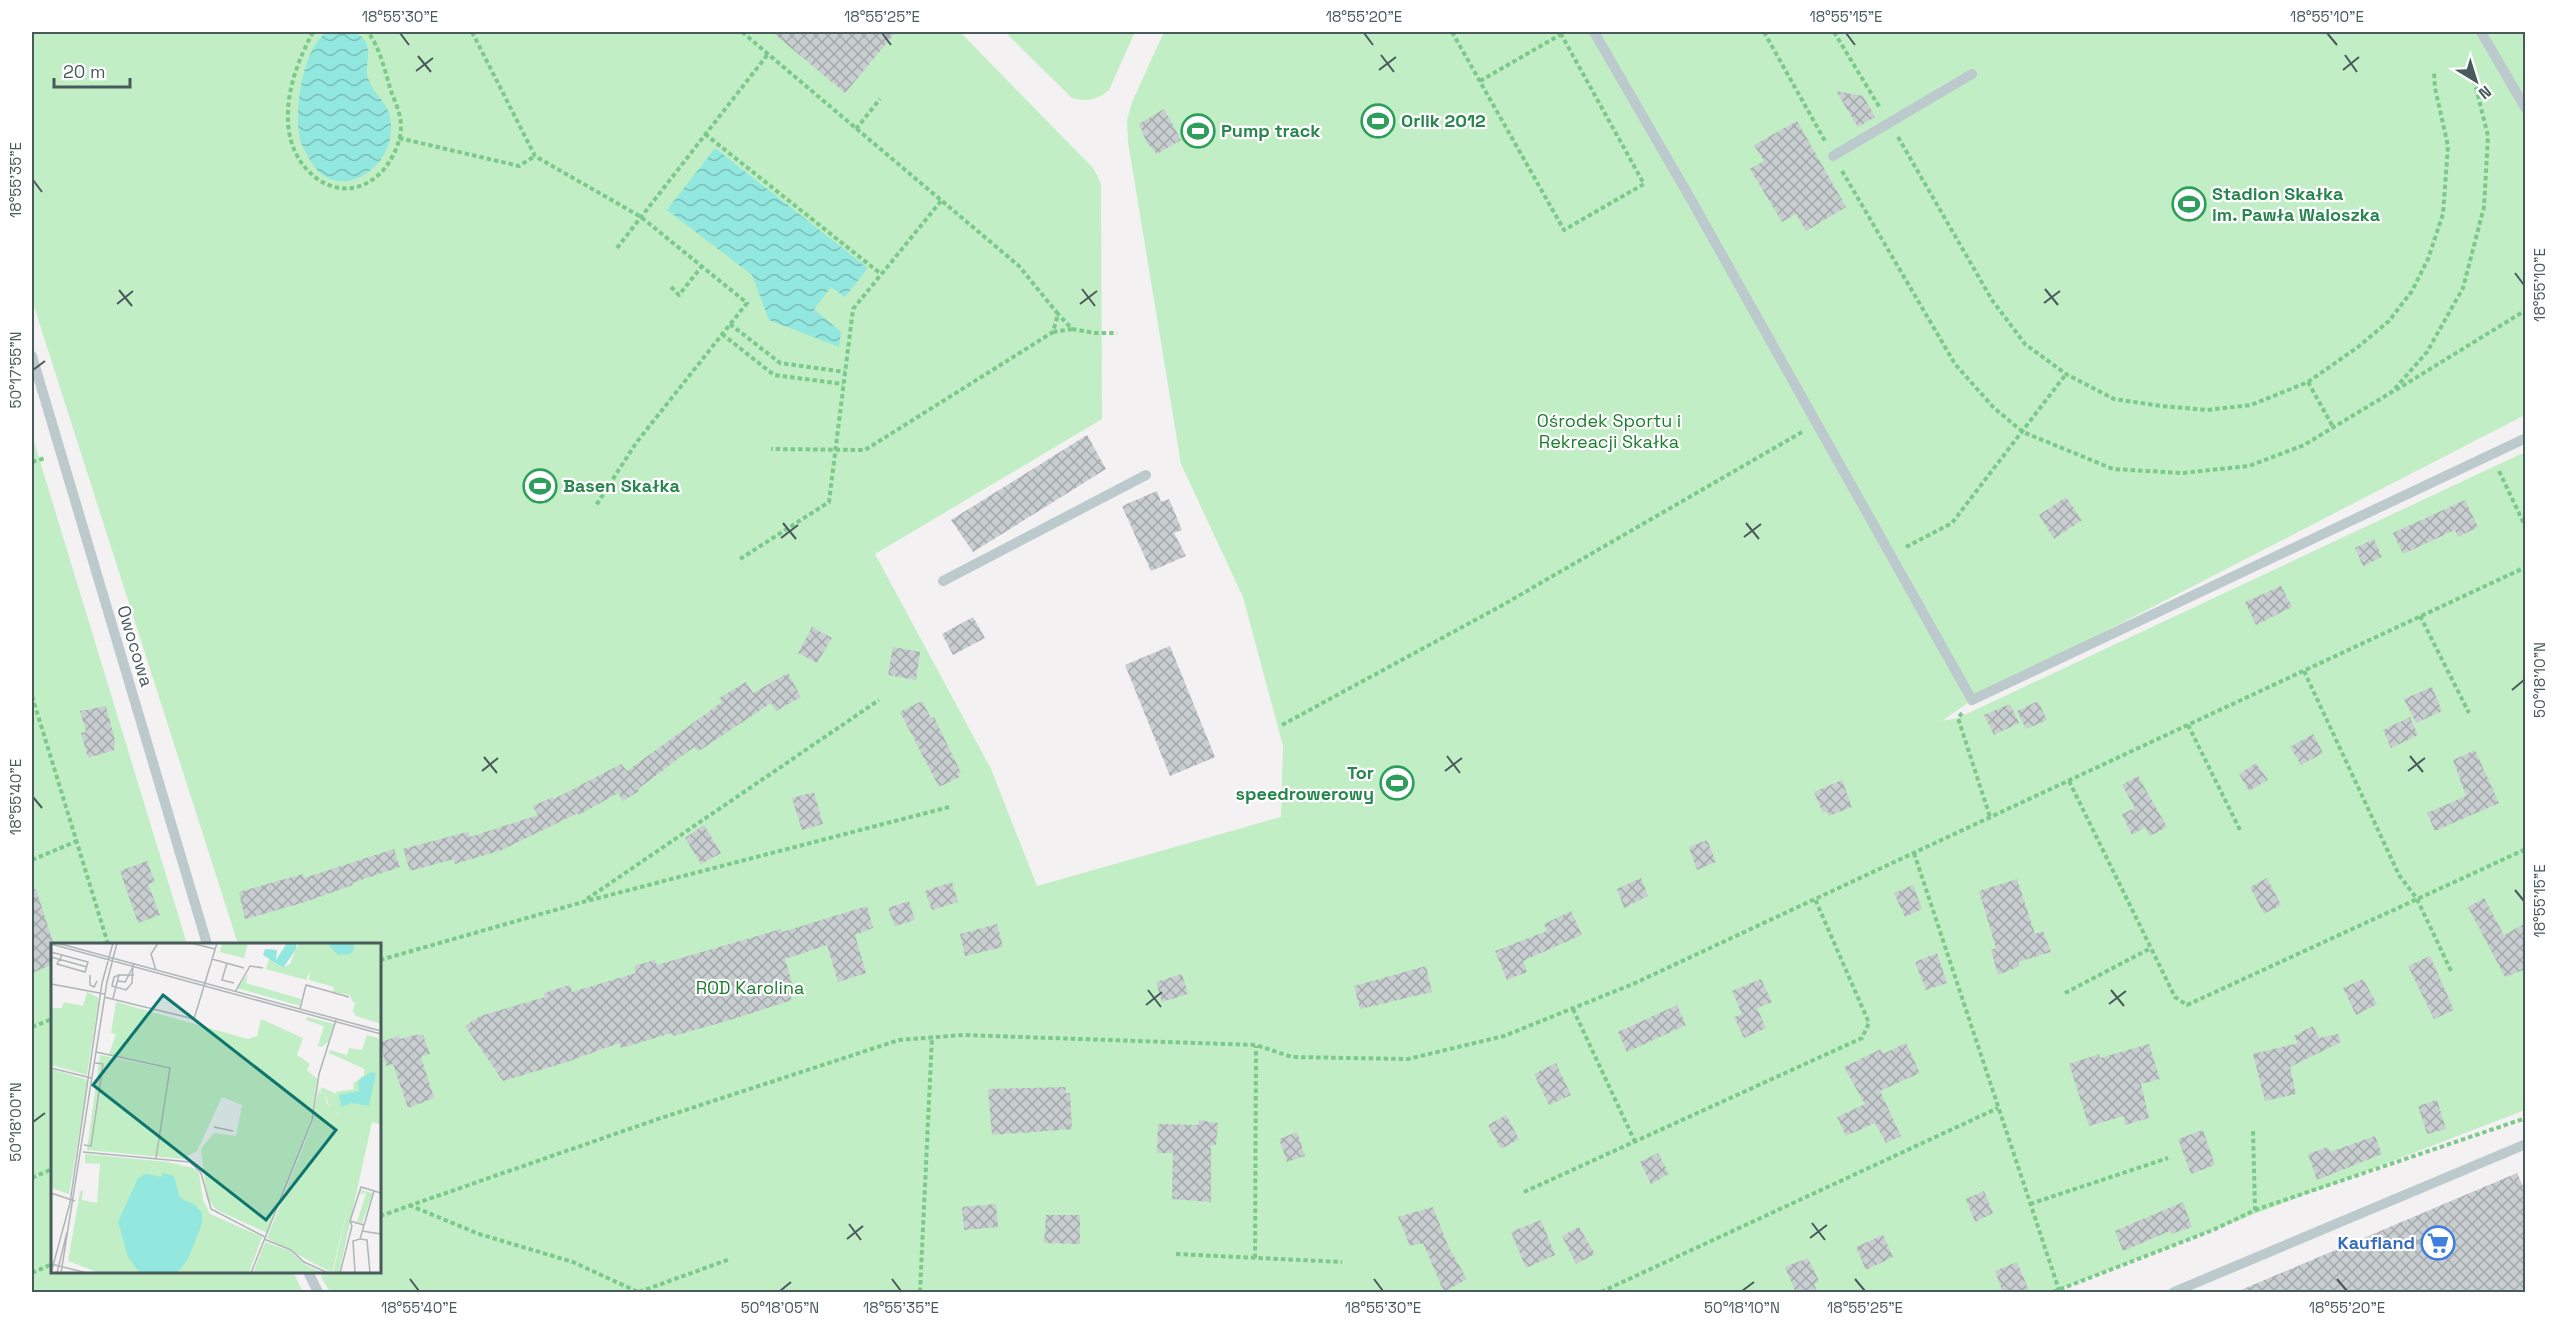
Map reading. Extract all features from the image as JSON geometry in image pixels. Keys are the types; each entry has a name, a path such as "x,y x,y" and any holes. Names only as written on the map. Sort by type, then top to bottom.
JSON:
{"lane":[{"path":"1594,32 1972,700 2526,438"},
{"path":"2481,32 2526,109"},
{"path":"1833,156 1972,75"},
{"name":"Owocowa","path":"32,356 206,943"},
{"path":"943,581 1146,475"},
{"path":"2174,1293 2526,1144"},
{"path":"308,1273 318,1293"}],"path":[{"path":"313,32 293,77 288,113 290,133 306,169 319,182 333,188 363,185 378,176 389,162 399,138 401,127 398,112 376,46 368,32"},
{"path":"472,32 535,156 641,217 747,303 636,443 595,507"},
{"path":"742,32 1019,266 1072,328"},
{"path":"1452,32 1564,230 1644,184 1563,33 1480,81"},
{"path":"1764,32 1833,156 1955,364 1994,408 2023,432 2113,469 2182,473 2249,466 2304,445 2526,310"},
{"path":"1834,32 1884,113"},
{"path":"617,248 768,54"},
{"path":"2392,392 2427,352 2463,288 2484,207 2488,136 2471,68"},
{"path":"1895,131 1992,300 2025,344 2066,374 2114,399 2207,410 2251,405 2308,382 2358,347 2389,321 2412,291 2428,259 2443,214 2448,146 2434,72"},
{"path":"856,129 880,99"},
{"path":"705,134 881,274"},
{"path":"399,138 519,166 535,156"},
{"path":"740,559 829,502 853,309 941,201"},
{"path":"671,287 679,295 702,266"},
{"path":"1053,332 1058,314"},
{"path":"730,324 780,363 845,372"},
{"path":"771,449 865,450 1053,332 1072,328 1095,333 1118,333"},
{"path":"722,334 774,375 843,384"},
{"path":"1891,555 1952,523 2066,374"},
{"path":"2308,382 2334,427"},
{"path":"1282,725 1501,606 1816,424"},
{"path":"2491,454 2526,528"},
{"path":"381,1216 655,1120 899,1040 963,1035 1256,1045 1292,1057 1408,1059 1504,1036 1633,984 2526,567"},
{"path":"2420,616 2469,713"},
{"path":"2304,671 2400,875 2417,899 2451,973"},
{"path":"32,696 107,943"},
{"path":"583,902 879,700"},
{"path":"1972,700 1958,718 1990,818"},
{"path":"2188,725 2241,832"},
{"path":"2069,781 2175,997 2187,1005 2526,849"},
{"path":"381,960 583,902 949,807"},
{"path":"32,860 77,841"},
{"path":"1914,853 2059,1290"},
{"path":"1524,1192 1862,1038 1869,1023 1815,900"},
{"path":"2065,993 2151,948"},
{"path":"1573,1009 1635,1142"},
{"path":"32,1027 51,1019"},
{"path":"920,1293 932,1037"},
{"path":"1255,1258 1256,1045"},
{"path":"1601,1293 1998,1108"},
{"path":"2053,1293 2213,1230 2255,1210 2526,1118"},
{"path":"2253,1129 2255,1210"},
{"path":"2030,1204 2168,1158"},
{"path":"32,1178 51,1169"},
{"path":"410,1205 478,1234 573,1262 639,1292 730,1259"},
{"path":"1176,1254 1341,1262"},
{"path":"32,1273 51,1264"}],"green space":[{"path":"32,32 960,32 1094,169 1101,184 1102,419 875,554 991,769 1037,886 1281,817 1283,746 1243,597 1181,464 1128,142 1127,120 1132,102 1164,32 2525,32 2525,415 1972,700 1942,721 1958,718 2525,452 2525,1110 2052,1292 330,1292 321,1277 322,1273 381,1273 381,943 238,943 32,300"},
{"path":"1006,32 1135,32 1109,90 1096,98 1082,100 1072,98"},
{"path":"32,435 187,943 51,943 51,1273 294,1273 303,1292 32,1292"}],"water":[{"path":"327,32 354,33 364,40 368,54 368,78 372,88 389,112 390,119 389,143 383,157 373,168 348,181 335,180 322,174 304,150 299,130 299,99 306,66 318,40"},
{"path":"715,148 868,268 845,297 831,287 814,309 841,332 839,347 769,320 752,275 667,210"}],"building":[{"path":"772,32 896,32 845,93"},
{"path":"1836,91 1863,96 1875,117 1858,127"},
{"path":"1164,109 1181,140 1157,154 1147,143 1139,124"},
{"path":"1797,121 1846,207 1806,231 1796,214 1782,222 1750,169 1764,161 1754,145"},
{"path":"1087,435 1106,469 973,552 951,520"},
{"path":"1157,491 1161,502 1169,499 1182,530 1174,533 1186,556 1151,571 1122,506"},
{"path":"2066,497 2082,520 2054,539 2039,515"},
{"path":"2465,500 2478,527 2458,537 2455,530 2403,554 2393,533"},
{"path":"2374,539 2382,557 2363,566 2355,548"},
{"path":"2281,586 2292,607 2256,625 2245,602"},
{"path":"973,617 985,638 953,655 942,634"},
{"path":"812,627 832,638 817,663 798,653"},
{"path":"1170,646 1215,757 1170,776 1125,665"},
{"path":"893,647 920,652 916,680 888,675"},
{"path":"788,673 801,697 776,711 771,703 699,751 694,747 623,801 618,793 579,815 578,813 502,850 455,864 454,859 410,871 403,849 468,832 470,837 538,815 533,806 553,797 554,799 621,764 627,771 722,702 719,698 746,682 753,693"},
{"path":"2432,687 2442,711 2416,723 2404,699"},
{"path":"922,701 931,718 934,717 961,773 958,774 960,777 939,787 900,712"},
{"path":"2038,701 2047,720 2026,729 2017,711"},
{"path":"2010,704 2019,723 1994,735 1984,715"},
{"path":"106,706 115,741 114,750 88,758 81,733 86,732 80,711"},
{"path":"2410,717 2418,735 2391,748 2383,730"},
{"path":"2313,734 2323,753 2301,765 2290,747"},
{"path":"2475,750 2499,803 2435,831 2427,813 2466,796 2453,760"},
{"path":"2256,763 2268,780 2249,791 2239,774"},
{"path":"2138,776 2167,827 2150,836 2145,827 2132,835 2122,814 2135,808 2122,785"},
{"path":"1842,780 1852,807 1829,816 1827,811 1823,813 1814,792"},
{"path":"814,792 823,824 802,830 792,798"},
{"path":"704,825 721,853 701,864 685,838"},
{"path":"1707,840 1716,862 1697,870 1689,847"},
{"path":"394,849 400,867 302,903 245,919 239,892 303,874 304,878"},
{"path":"147,861 155,882 148,884 160,915 138,923 120,871"},
{"path":"1641,878 1648,896 1624,908 1617,889"},
{"path":"2267,878 2281,905 2264,914 2250,887"},
{"path":"2017,879 2035,934 2043,931 2051,952 2018,962 2020,966 1998,975 1991,950 1996,948 1979,891"},
{"path":"952,882 958,902 932,910 925,891"},
{"path":"1913,885 1922,909 1905,917 1894,893"},
{"path":"36,889 53,943 51,943 51,965 32,973 32,890"},
{"path":"2484,898 2504,935 2526,923 2526,969 2505,977 2468,907"},
{"path":"909,901 915,920 895,926 888,908"},
{"path":"867,906 873,928 855,935 866,973 838,982 827,945 785,959 794,989 789,991 792,1000 730,1020 673,1036 672,1033 621,1048 619,1043 567,1062 503,1081 465,1026 480,1016 545,997 544,993 570,985 572,992 636,973 634,966 655,960 657,965 781,929 782,932"},
{"path":"1571,911 1582,935 1523,961 1527,972 1507,980 1495,951 1547,931 1544,924"},
{"path":"997,924 1003,947 965,956 960,934"},
{"path":"1937,953 1947,983 1926,990 1915,962"},
{"path":"2430,956 2454,1010 2434,1019 2408,966"},
{"path":"1426,966 1432,992 1360,1009 1354,986"},
{"path":"1182,974 1188,994 1162,1002 1156,982"},
{"path":"1761,979 1772,1002 1742,1014 1732,991"},
{"path":"2363,979 2377,1004 2356,1015 2343,988"},
{"path":"1677,1005 1686,1025 1627,1052 1618,1032"},
{"path":"1757,1008 1766,1028 1744,1038 1734,1017"},
{"path":"2313,1026 2319,1038 2338,1034 2341,1042 2290,1067 2296,1094 2265,1101 2253,1054 2298,1043 2294,1036"},
{"path":"423,1035 430,1054 421,1057 434,1098 408,1108 393,1064 386,1066 381,1046 381,1042 399,1036 400,1039"},
{"path":"1906,1043 1920,1073 1880,1091 1901,1136 1886,1143 1875,1123 1846,1136 1837,1117 1865,1104 1844,1067 1881,1049 1883,1054"},
{"path":"2149,1044 2160,1079 2141,1084 2149,1118 2125,1125 2124,1116 2089,1126 2069,1064 2099,1054 2100,1058"},
{"path":"1556,1063 1571,1095 1549,1105 1534,1074"},
{"path":"1066,1087 1065,1093 1070,1093 1072,1129 992,1135 988,1089"},
{"path":"2437,1100 2446,1129 2427,1134 2418,1106"},
{"path":"1506,1115 1519,1139 1501,1149 1488,1125"},
{"path":"1199,1120 1218,1123 1216,1145 1211,1145 1211,1202 1172,1199 1173,1153 1157,1153 1158,1124 1198,1125"},
{"path":"2203,1130 2215,1165 2191,1174 2178,1139"},
{"path":"1297,1132 1305,1156 1287,1162 1279,1139"},
{"path":"2375,1136 2382,1154 2317,1180 2308,1154 2328,1147 2330,1152"},
{"path":"1658,1153 1669,1174 1651,1184 1640,1162"},
{"name":"Kaufland","path":"2517,1173 2526,1193 2526,1293 2234,1293"},
{"path":"1984,1191 1993,1213 1975,1222 1966,1199"},
{"path":"2183,1202 2192,1227 2171,1234 2170,1231 2123,1251 2115,1231"},
{"path":"996,1204 998,1227 964,1230 962,1207"},
{"path":"1433,1207 1449,1248 1467,1279 1444,1292 1423,1243 1410,1246 1398,1217"},
{"path":"1046,1215 1080,1215 1080,1244 1044,1243"},
{"path":"1541,1220 1555,1255 1526,1268 1511,1232"},
{"path":"1579,1227 1595,1254 1576,1264 1562,1236"},
{"path":"1883,1235 1893,1257 1866,1270 1856,1247"},
{"path":"1808,1258 1819,1281 1814,1284 1818,1293 1796,1293 1785,1267"},
{"path":"2017,1262 2030,1293 2003,1293 1995,1271"}],"place":[{"name":"Orlik 2012","path":"1378,121"},
{"name":"Pump track","path":"1198,131"},
{"name":"Stadion Skałka im. Pawła Waloszka","path":"2189,204"},
{"name":"Basen Skałka","path":"540,486"},
{"name":"Tor speedrowerowy","path":"1397,783"},
{"name":"Kaufland","path":"2438,1243"}],"park label":[{"name":"Ośrodek Sportu i Rekreacji Skałka","path":"1609,431"},
{"name":"ROD Karolina","path":"750,988"}]}
